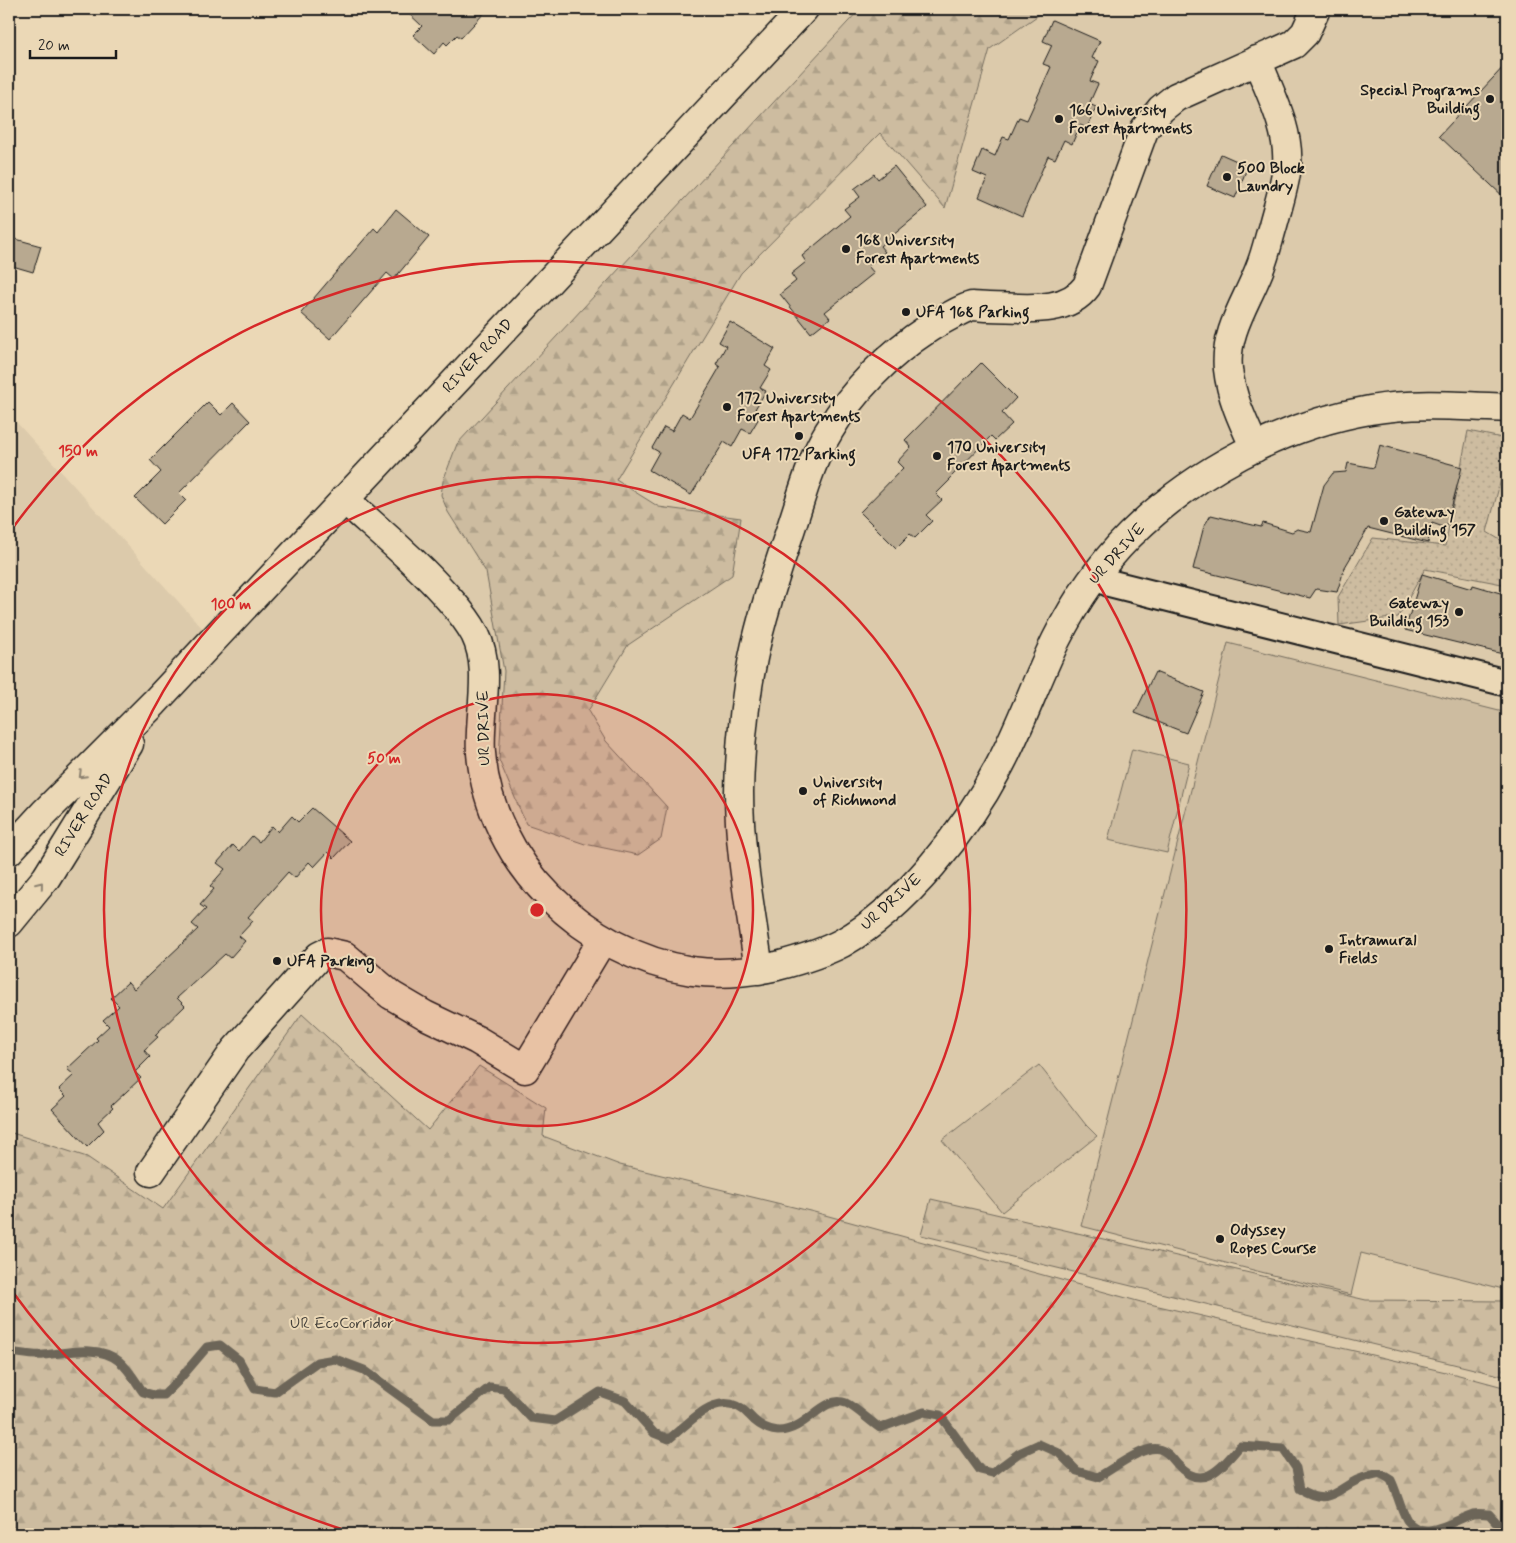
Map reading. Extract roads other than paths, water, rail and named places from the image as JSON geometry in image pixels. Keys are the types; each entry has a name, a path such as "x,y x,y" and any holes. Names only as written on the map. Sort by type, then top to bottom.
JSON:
{"street":[{"name":"RIVER ROAD","path":"9,851 44,813 154,703 804,9"},
{"path":"759,970 741,850 740,747 746,700 762,622 809,473 829,431 859,389 897,352 929,328 970,306 1050,308 1066,302 1081,293 1086,286 1144,130 1161,109 1176,97 1294,44 1305,34 1316,9"},
{"path":"1255,448 1243,423 1233,394 1228,367 1229,341 1236,319 1262,264 1279,203 1287,165 1286,139 1280,117 1258,60"},
{"name":"UR DRIVE","path":"344,500 438,586 464,616 476,637 482,655 484,673 481,750 486,783 495,817 509,846 529,875 553,900 602,939 653,962 694,972 722,973 759,970 808,958 839,944 872,924 902,896 951,841 986,790 1002,760 1057,638 1093,578 1130,535 1150,517 1211,472 1255,448 1319,422 1373,410 1431,405 1507,408"},
{"path":"1109,583 1507,683"},
{"name":"RIVER ROAD","path":"9,923 46,878 154,703"},
{"path":"151,1172 235,1050 319,956 327,952 345,956 391,995 477,1040 525,1069 602,939"}],"waterway":[{"path":"9,1352 31,1355 82,1351 102,1353 111,1356 123,1364 143,1392 154,1395 164,1395 207,1347 220,1345 239,1360 255,1389 275,1392 317,1362 335,1359 364,1370 433,1420 449,1420 490,1387 504,1389 531,1418 555,1421 600,1392 625,1401 654,1433 669,1439 697,1416 717,1405 728,1404 738,1407 762,1426 778,1431 798,1425 822,1408 838,1402 850,1405 880,1428 924,1412 940,1415 980,1470 992,1473 1019,1453 1039,1444 1059,1453 1077,1471 1098,1477 1137,1454 1152,1449 1164,1451 1186,1472 1195,1477 1211,1474 1226,1462 1240,1446 1283,1449 1296,1468 1300,1489 1311,1495 1329,1496 1359,1479 1380,1474 1391,1480 1407,1520 1414,1527 1421,1530 1430,1530 1448,1525 1473,1514 1489,1514 1507,1534"}],"place":[{"name":"Special Programs Building","path":"1490,99"},
{"name":"166 University Forest Apartments","path":"1059,119"},
{"name":"500 Block Laundry","path":"1227,177"},
{"name":"168 University Forest Apartments","path":"846,249"},
{"name":"UFA 168 Parking","path":"906,312"},
{"name":"172 University Forest Apartments","path":"727,407"},
{"name":"UFA 172 Parking","path":"799,436"},
{"name":"170 University Forest Apartments","path":"937,456"},
{"name":"Gateway Building 157","path":"1384,521"},
{"name":"Gateway Building 153","path":"1459,612"},
{"name":"University of Richmond","path":"803,791"},
{"name":"Intramural Fields","path":"1329,949"},
{"name":"UFA Parking","path":"277,961"},
{"name":"Odyssey Ropes Course","path":"1220,1239"}],"park label":[{"name":"UR EcoCorridor","path":"342,1323"}]}
